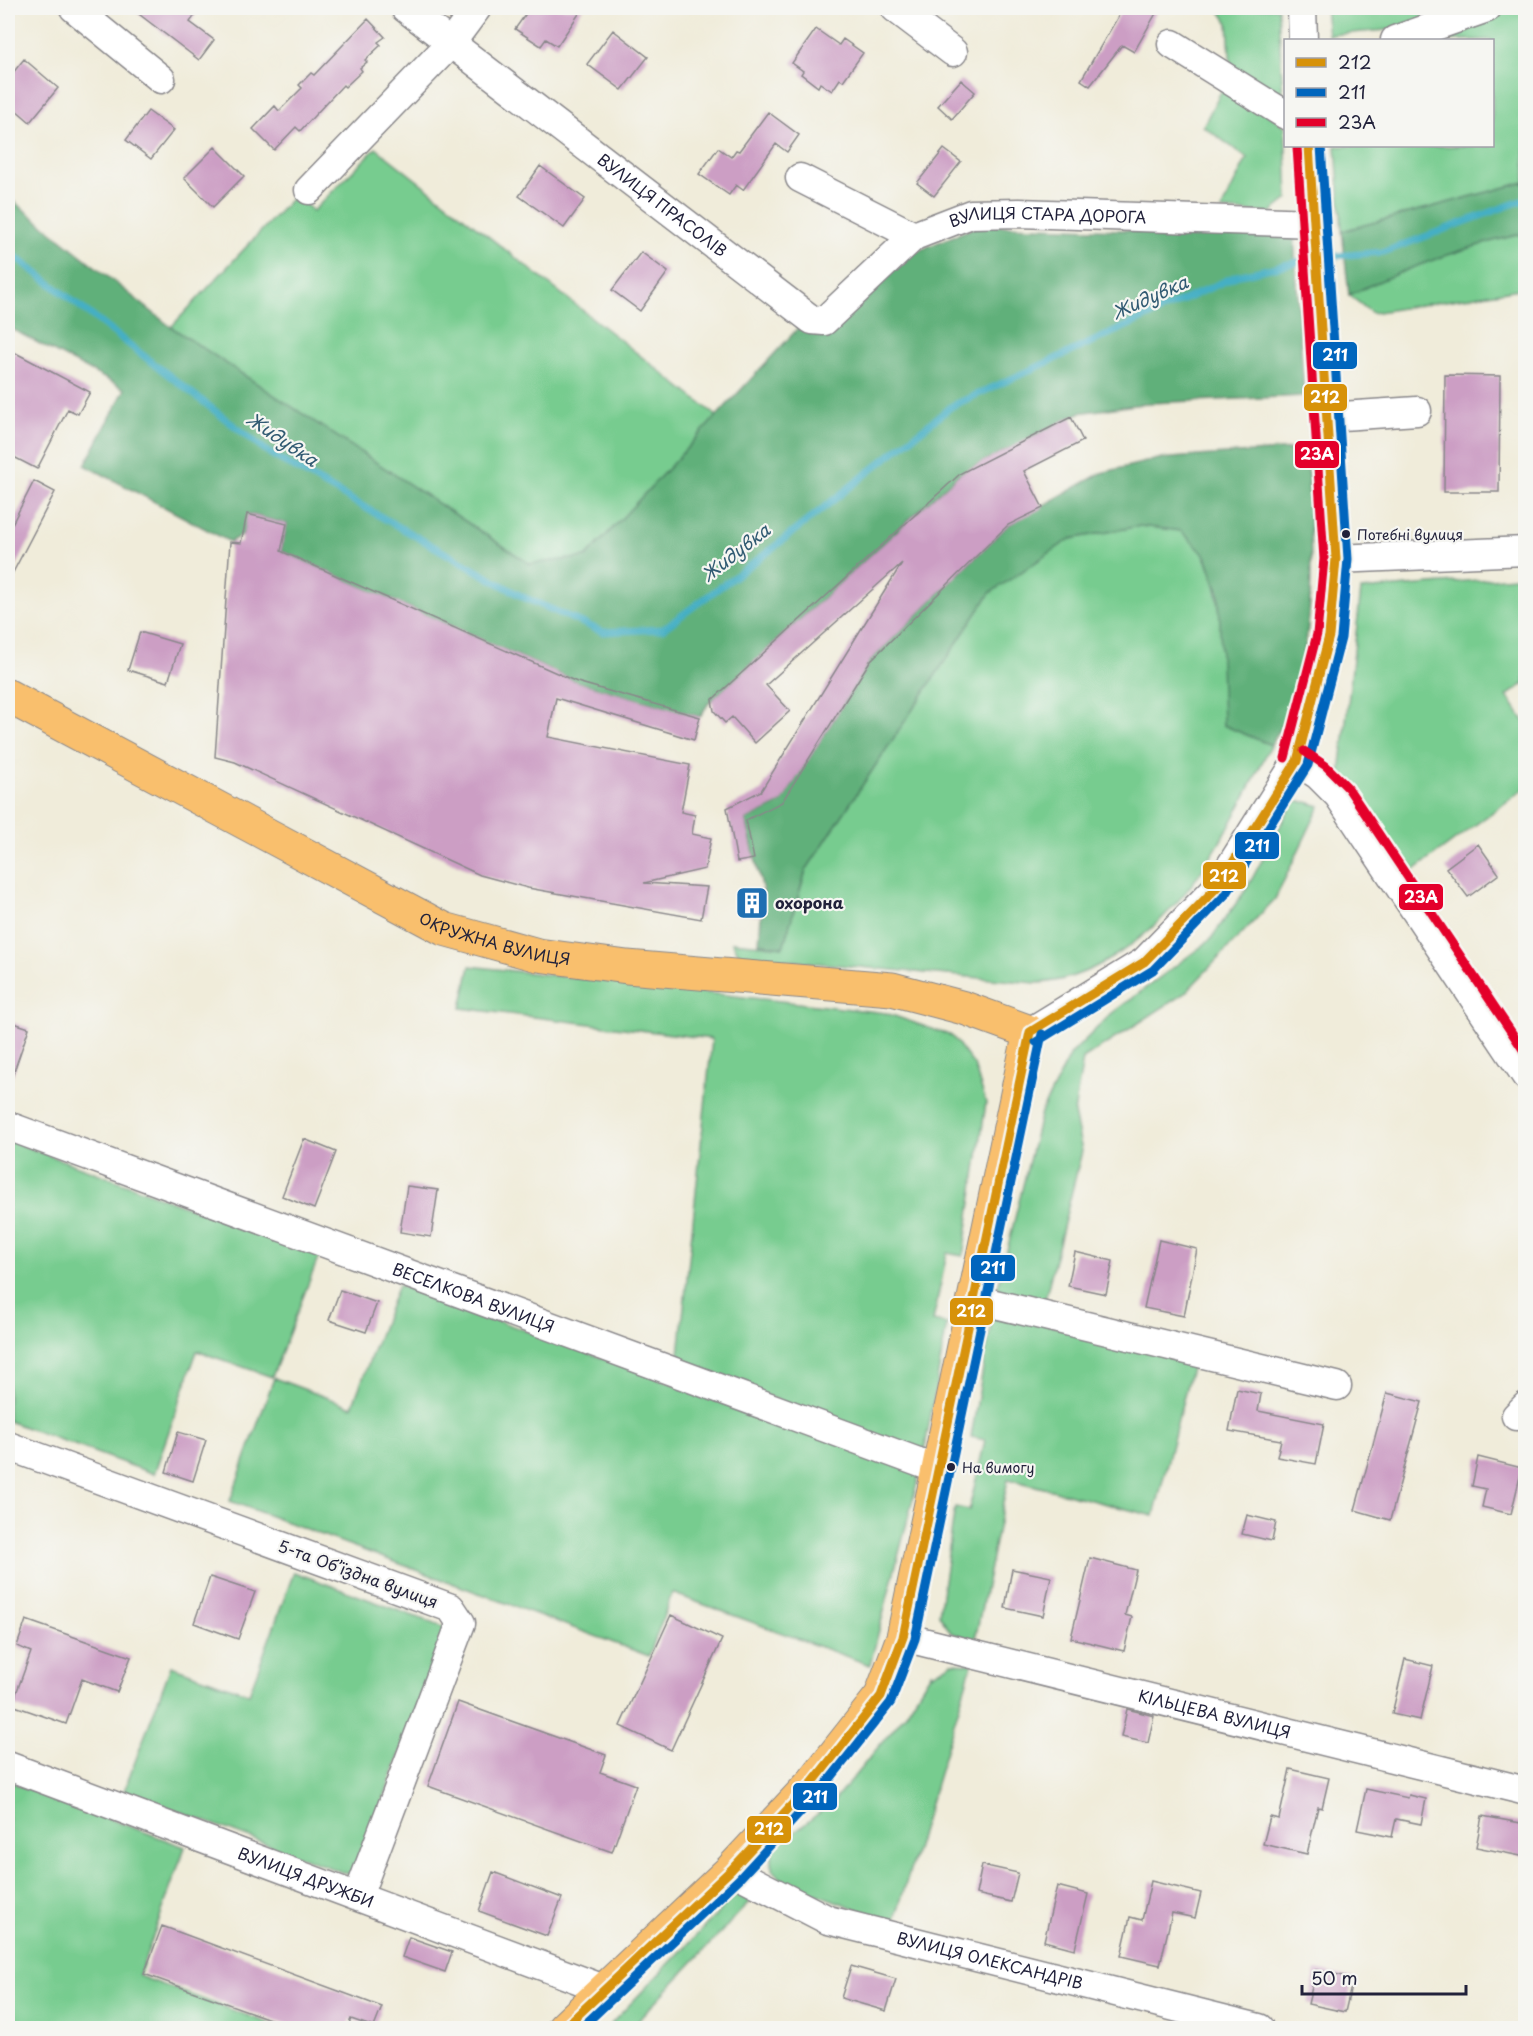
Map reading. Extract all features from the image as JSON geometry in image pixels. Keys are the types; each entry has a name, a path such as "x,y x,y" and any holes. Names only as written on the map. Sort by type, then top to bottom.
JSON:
{"main road":[{"name":"ОКРУЖНА ВУЛИЦЯ","path":"8,696 444,929 538,955 627,967 892,990 964,1008 1030,1032"},
{"path":"564,2028 731,1870 813,1782 881,1696 903,1636 940,1470 1030,1032"}],"street":[{"path":"74,8 161,79"},
{"name":"ВУЛИЦЯ ПРАСОЛІВ","path":"405,8 812,320 824,321 914,236"},
{"path":"309,190 451,43 477,8"},
{"path":"896,8 953,52"},
{"path":"1302,8 1303,39"},
{"path":"1398,39 1487,8"},
{"path":"1172,44 1284,114"},
{"path":"1030,1032 1144,962 1218,886 1297,760 1329,636 1336,559 1310,147"},
{"path":"800,178 914,236"},
{"name":"ВУЛИЦЯ СТАРА ДОРОГА","path":"914,236 971,214 1007,213 1315,232"},
{"path":"1327,417 1417,411"},
{"path":"1336,559 1526,551"},
{"path":"1297,760 1318,775 1338,795 1526,1076"},
{"name":"ВЕСЕЛКОВА ВУЛИЦЯ","path":"8,1126 940,1470"},
{"path":"974,1299 1337,1386"},
{"name":"5-та Обʼїздна вулиця","path":"8,1446 451,1608 461,1623 358,1896"},
{"name":"КІЛЬЦЕВА ВУЛИЦЯ","path":"903,1636 1526,1791"},
{"name":"ВУЛИЦЯ ДРУЖБИ","path":"8,1766 604,1989"},
{"name":"ВУЛИЦЯ ОЛЕКСАНДРІВ","path":"731,1870 828,1920 1258,2028"}],"green space":[{"path":"1218,8 1278,8 1283,99 1231,71 1228,23"},
{"path":"1325,8 1456,8 1399,29 1328,35"},
{"path":"1515,8 1525,8 1525,182 1342,231 1336,147 1494,147 1494,39 1430,39"},
{"path":"1225,84 1284,125 1288,199 1270,213 1221,210 1247,158 1203,126"},
{"path":"376,148 717,416 586,557 530,564 171,327 295,195 313,211"},
{"path":"1525,182 1525,233 1435,259 1349,295 1342,231"},
{"path":"8,197 171,327 530,564 586,557 801,325 910,254 980,225 1294,236 1304,396 1149,403 1079,413 959,474 708,704 700,717 577,682 281,551 287,524 248,514 243,534 230,542 85,465 125,389 8,327"},
{"path":"1525,233 1525,288 1372,313 1349,295 1436,259"},
{"path":"1307,448 1311,579 1306,644 1290,708 1271,745 1223,725 1219,594 1206,556 1181,531 1140,526 1070,539 990,593 806,870 783,947 759,943 763,891 746,820 781,803 870,661 1008,525 1101,473 1158,459"},
{"path":"1140,526 1181,531 1197,545 1209,565 1221,619 1223,725 1271,745 1240,806 1207,863 1166,914 1142,937 1113,957 1086,972 1047,982 1036,983 740,956 732,942 783,947 806,870 990,593 1070,539"},
{"path":"1525,576 1525,683 1507,696 1525,722 1525,788 1409,874 1340,773 1361,590"},
{"path":"1293,802 1307,802 1320,806 1275,899 1185,993 1083,1059 1074,1113 1082,1151 1044,1304 996,1295 1041,1112 1071,1054 1112,1013 1210,940 1247,888"},
{"path":"470,966 886,1013 952,1036 974,1065 986,1103 963,1256 947,1253 933,1321 947,1324 924,1453 678,1364 712,1039 461,1008"},
{"path":"8,1140 319,1256 272,1377 197,1351 154,1474 8,1421"},
{"path":"398,1285 920,1472 870,1665 672,1593 649,1656 230,1501 274,1378 352,1407"},
{"path":"993,1312 1193,1360 1154,1516 1008,1479 975,1640 951,1633 939,1614 955,1507 969,1510 985,1440 971,1437"},
{"path":"294,1572 446,1628 355,1877 124,1791 171,1666 249,1694"},
{"path":"952,1663 972,1664 894,1923 785,1882 772,1870 772,1850 834,1801 907,1712 932,1671 931,1675"},
{"path":"8,1781 185,1847 139,1976 282,2028 8,2028"},
{"path":"739,1891 756,1895 631,2028 607,2028"}],"building":[{"path":"131,8 187,8 196,14 190,22 214,40 199,60"},
{"path":"530,8 583,8 557,46 546,39 541,46 515,29"},
{"path":"1123,8 1159,8 1134,52 1122,45 1090,86 1081,80"},
{"path":"368,19 385,37 378,42 381,45 365,60 367,62 360,68 362,71 345,87 343,85 300,131 296,127 274,150 253,129 275,106 279,111 302,88 299,85 311,73 314,75"},
{"path":"816,29 839,45 843,39 863,53 843,81 840,79 832,91 820,83 818,87 801,74 803,71 792,63"},
{"path":"613,30 648,57 622,90 587,64"},
{"path":"24,59 58,88 30,122 8,103 8,79"},
{"path":"961,80 975,92 952,119 938,106"},
{"path":"148,111 174,130 151,159 126,140"},
{"path":"768,112 799,135 787,152 776,144 743,190 736,185 729,195 699,174 718,148 731,157 736,150 739,151"},
{"path":"215,147 244,176 213,207 184,178"},
{"path":"944,149 961,162 934,196 917,183"},
{"path":"540,166 585,199 564,228 519,196"},
{"path":"641,252 668,272 640,311 612,290"},
{"path":"8,349 90,392 78,414 68,409 37,469 8,454"},
{"path":"1445,375 1500,376 1499,492 1444,492"},
{"path":"1071,417 1083,441 1024,471 1043,508 1008,525 870,661 782,802 746,820 754,859 737,862 727,808 761,791 902,563 766,685 790,711 755,743 732,717 725,723 714,711 712,700 961,473"},
{"path":"34,481 55,492 8,582 8,532"},
{"path":"247,514 287,524 281,551 577,682 700,717 694,740 556,698 548,737 690,765 681,812 695,815 692,834 711,838 705,869 644,883 707,887 701,919 528,888 480,875 235,762 215,757 230,542 241,543"},
{"path":"140,632 180,644 168,682 128,670"},
{"path":"1478,844 1499,874 1468,897 1446,868"},
{"name":"охорона","path":"743,890 763,891 761,916 742,914"},
{"path":"8,1021 29,1028 10,1083 8,1082"},
{"path":"304,1139 336,1152 314,1209 282,1196"},
{"path":"407,1186 438,1190 431,1237 400,1232"},
{"path":"1159,1240 1197,1249 1184,1316 1144,1308"},
{"path":"1075,1252 1113,1261 1106,1294 1068,1286"},
{"path":"340,1290 377,1303 366,1332 329,1320"},
{"path":"1237,1389 1261,1394 1258,1411 1324,1424 1316,1464 1277,1457 1281,1440 1229,1431"},
{"path":"1387,1393 1422,1402 1390,1520 1355,1510"},
{"path":"178,1432 206,1440 193,1481 166,1472"},
{"path":"1478,1457 1522,1468 1511,1514 1482,1507 1486,1489 1472,1486"},
{"path":"1247,1515 1276,1522 1272,1541 1242,1534"},
{"path":"1090,1558 1136,1570 1125,1615 1132,1617 1124,1651 1071,1638"},
{"path":"1012,1569 1051,1577 1043,1616 1005,1608"},
{"path":"210,1577 255,1592 238,1639 194,1623"},
{"path":"671,1615 722,1639 671,1750 620,1726"},
{"path":"26,1620 131,1657 117,1692 82,1679 66,1724 12,1705 31,1652 17,1646"},
{"path":"1405,1659 1433,1666 1420,1720 1392,1714"},
{"path":"458,1702 606,1755 600,1772 636,1785 612,1852 428,1786"},
{"path":"1127,1709 1154,1716 1148,1743 1121,1737"},
{"path":"1290,1769 1329,1778 1322,1808 1318,1807 1307,1854 1263,1844 1270,1817 1279,1819"},
{"path":"1366,1789 1408,1798 1409,1795 1426,1799 1421,1824 1396,1819 1392,1837 1357,1830"},
{"path":"1482,1816 1526,1824 1526,1857 1476,1847"},
{"path":"982,1865 1018,1873 1011,1902 976,1894"},
{"path":"493,1872 562,1898 547,1936 479,1911"},
{"path":"1151,1881 1201,1893 1195,1918 1172,1913 1160,1965 1121,1956 1130,1917 1142,1920"},
{"path":"1057,1886 1088,1894 1075,1949 1044,1941"},
{"path":"162,1926 382,2007 374,2027 351,2019 347,2028 295,2028 144,1974"},
{"path":"409,1937 452,1952 445,1972 402,1957"},
{"path":"851,1966 896,1979 886,2011 841,1998"},
{"path":"1316,1970 1353,1978 1345,2012 1308,2004"}],"waterway":[{"name":"Жидувка","path":"1322,257 1384,252 1526,199"},
{"name":"Жидувка","path":"8,251 272,455 523,597 603,632 663,629 768,552 952,406 1236,276 1311,259"}],"transit line":[{"name":"23А","path":"1285,758 1317,634 1324,559 1297,147"},
{"name":"212","path":"1030,1032 1144,962 1218,886 1297,761 1329,636 1336,559 1309,147"},
{"name":"211","path":"1036,1042 1153,970 1227,893 1308,765 1341,638 1348,559 1321,147"},
{"name":"23А","path":"1304,751 1326,766 1348,788 1526,1054"},
{"name":"212","path":"564,2028 731,1870 813,1782 881,1696 903,1637 1030,1032"},
{"name":"211","path":"581,2028 739,1879 822,1789 891,1702 915,1639 1042,1034"}],"place":[{"name":"Потебні вулиця","path":"1346,534"},
{"name":"охорона","path":"752,903"},
{"name":"На вимогу","path":"951,1467"}]}
